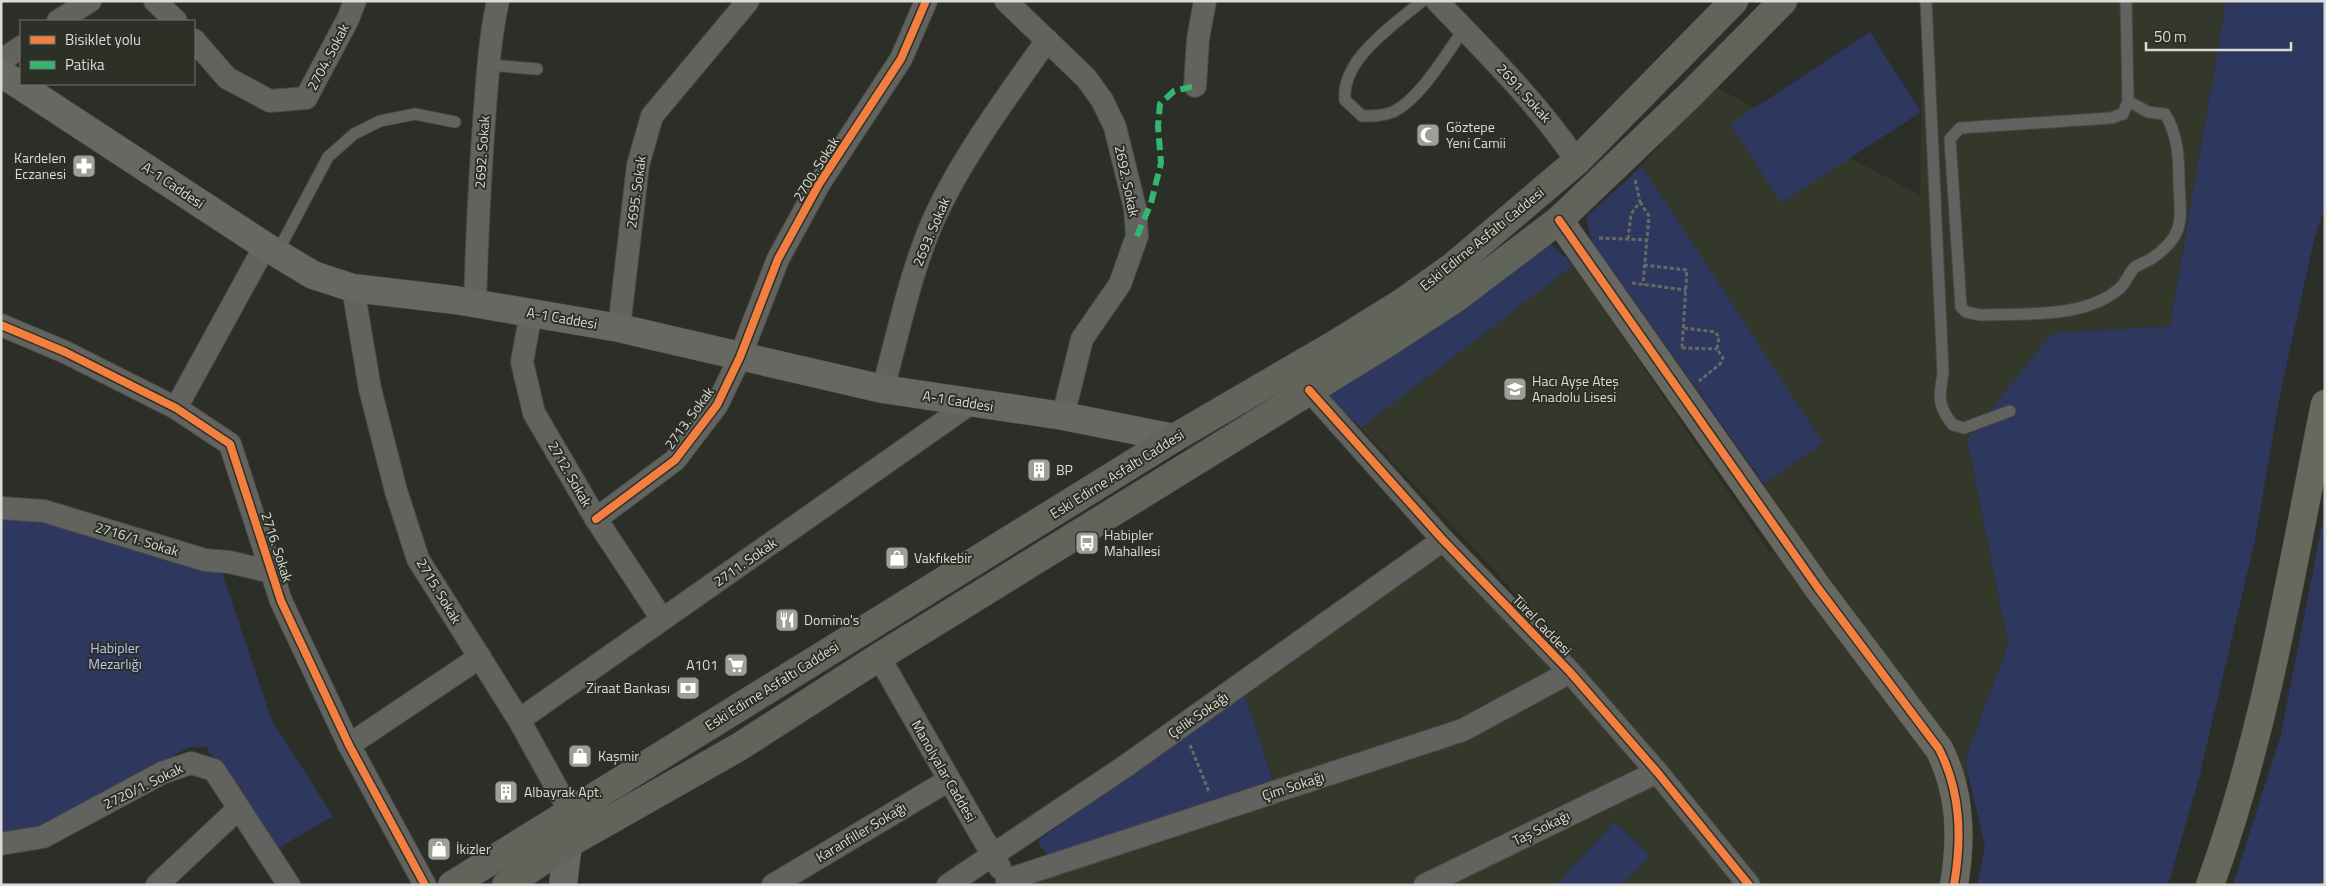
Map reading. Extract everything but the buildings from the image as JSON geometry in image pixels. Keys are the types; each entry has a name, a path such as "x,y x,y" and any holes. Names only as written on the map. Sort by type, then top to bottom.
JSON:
{"highway":[{"path":"2210,885 2243,783 2266,692 2325,404"}],"main road":[{"name":"Eski Edirne Asfaltı Caddesi","path":"452,885 1100,477 1174,438 1337,344 1403,302 1452,267 1577,161 1734,1"},
{"name":"Eski Edirne Asfaltı Caddesi","path":"506,885 568,844 739,747 879,657 1387,343 1565,228 1629,153 1691,94 1783,1"},
{"name":"A-1 Caddesi","path":"1,74 271,250 313,275 353,288 475,303 619,328 883,389 1063,416 1174,438"},
{"path":"1565,228 1818,588 1939,749 1948,767 1957,808 1960,851 1954,885"},
{"path":"1174,438 1188,465"},
{"path":"563,885 570,812"}],"street":[{"path":"60,20 90,1"},
{"path":"155,1 175,20"},
{"name":"2704. Sokak","path":"195,41 227,78 270,102 306,98 348,19 355,1"},
{"name":"2692. Sokak","path":"475,303 481,155 488,65 498,1"},
{"name":"2695. Sokak","path":"619,328 638,165 652,116 748,1"},
{"name":"2700. Sokak","path":"740,357 778,259 820,184 900,59 926,1"},
{"name":"2692. Sokak","path":"1006,1 1086,78 1102,100 1115,128 1135,208 1137,236 1120,284 1082,338 1063,416"},
{"path":"1195,86 1198,40 1204,1"},
{"name":"2691. Sokak","path":"1437,1 1516,82 1550,121 1577,161"},
{"name":"2693. Sokak","path":"883,389 914,274 941,204 994,115 1047,40"},
{"path":"1,61 20,48"},
{"path":"176,408 271,250"},
{"name":"2715. Sokak","path":"353,288 370,389 396,491 418,560 519,720 570,812"},
{"name":"2712. Sokak","path":"531,313 522,362 534,413 596,519 662,619"},
{"name":"2716. Sokak","path":"1,325 65,352 176,408 230,444 281,601 349,745 425,885"},
{"name":"2713. Sokak","path":"596,519 675,460 717,405 740,357"},
{"name":"Türel Caddesi","path":"1309,390 1443,540 1570,672 1657,772 1749,885"},
{"name":"2711. Sokak","path":"519,720 971,403"},
{"name":"2716/1. Sokak","path":"1,508 44,511 205,560 229,562 272,572"},
{"name":"Çelik Sokağı","path":"948,885 1182,726 1443,540"},
{"path":"349,745 480,656"},
{"name":"Manolyalar Caddesi","path":"879,657 1009,883"},
{"name":"Çim Sokağı","path":"1009,883 1463,730 1570,672"},
{"name":"2720/1. Sokak","path":"1,844 43,837 162,773 191,763 214,770 289,885"},
{"name":"Taş Sokağı","path":"1425,885 1657,772"},
{"name":"Karanfiller Sokağı","path":"773,885 949,780"},
{"path":"157,885 238,808"}],"lane":[{"path":"1422,1 1373,43 1350,68 1344,89 1345,100 1362,116 1377,116 1393,112 1408,101 1464,29"},
{"path":"1926,1 1943,373 1940,406 1953,425 1964,428 2010,411"},
{"path":"2126,1 2128,100 2123,114 2111,118 1960,128 1950,139 1961,307 1966,312 1980,315 2066,310 2100,301 2119,289 2129,278 2134,268 2151,259 2173,241 2178,233 2181,216 2175,137 2165,114 2148,112 2128,100"},
{"path":"488,65 537,69"},
{"path":"271,250 328,157 354,134 380,121 415,114 455,122"}],"path":[{"path":"1629,153 1640,202 1649,216 1642,285"},
{"path":"1628,239 1631,214 1633,208 1640,202"},
{"path":"1565,228 1628,239 1647,240"},
{"path":"1644,265 1687,270 1682,348"},
{"path":"1601,280 1686,290"},
{"path":"1682,394 1720,364 1723,358 1717,349 1719,338 1715,332 1684,328"},
{"path":"1649,348 1717,349"},
{"path":"1182,726 1217,812"}],"shaded area":[{"path":"1923,1 2224,1 2225,8 2170,326 2052,333 1967,439 2008,644 1965,761 1968,775 1960,851 1954,885 1012,885 1276,790 1244,692 1444,546 1589,680 1498,574 1361,428 1574,265 1769,552 1796,539 1764,484 1822,443 1642,166 1712,85 1920,195"}],"green space":[{"path":"2224,1 2325,1 2325,205 2314,240 2280,395 2255,540 2199,778 2168,885 1977,885 1985,847 1965,761 2008,644 1967,439 2052,333 2170,326 2225,8"},
{"path":"1870,32 1921,112 1781,203 1730,124"},
{"path":"1642,166 1823,443 1764,484 1592,242 1586,217"},
{"path":"1548,242 1574,265 1361,428 1328,395 1496,286"},
{"path":"2325,510 2325,885 2233,885 2280,738"},
{"name":"Habipler Mezarlığı","path":"24,512 220,567 272,721 333,816 274,851 206,747 189,747 45,831 1,839 1,515"},
{"path":"1244,692 1273,781 1052,859 1039,845 1039,840"},
{"path":"1615,822 1650,856 1621,885 1556,885"}],"marked path":[{"path":"1137,236 1151,203 1161,163 1158,126 1160,104 1174,91 1195,86"}],"cycle path":[{"path":"596,519 675,460 717,405 740,357 778,259 819,184 901,59 926,1"},
{"path":"1559,220 1818,588 1939,749 1952,782 1958,816 1959,833 1954,885"},
{"path":"1,325 65,352 176,408 230,444 281,601 349,745 425,885"},
{"path":"1309,390 1443,540 1570,672 1657,772 1749,885"}],"place":[{"name":"Göztepe Yeni Camii","path":"1428,135"},
{"name":"Kardelen Eczanesi","path":"84,166"},
{"name":"Hacı Ayşe Ateş Anadolu Lisesi","path":"1515,389"},
{"name":"BP","path":"1039,470"},
{"name":"Habipler Mahallesi","path":"1087,543"},
{"name":"Vakfıkebir","path":"897,558"},
{"name":"Domino's","path":"787,620"},
{"name":"A101","path":"736,665"},
{"name":"Ziraat Bankası","path":"688,688"},
{"name":"Kaşmir","path":"580,756"},
{"name":"Albayrak Apt.","path":"506,792"},
{"name":"İkizler","path":"439,849"}]}
